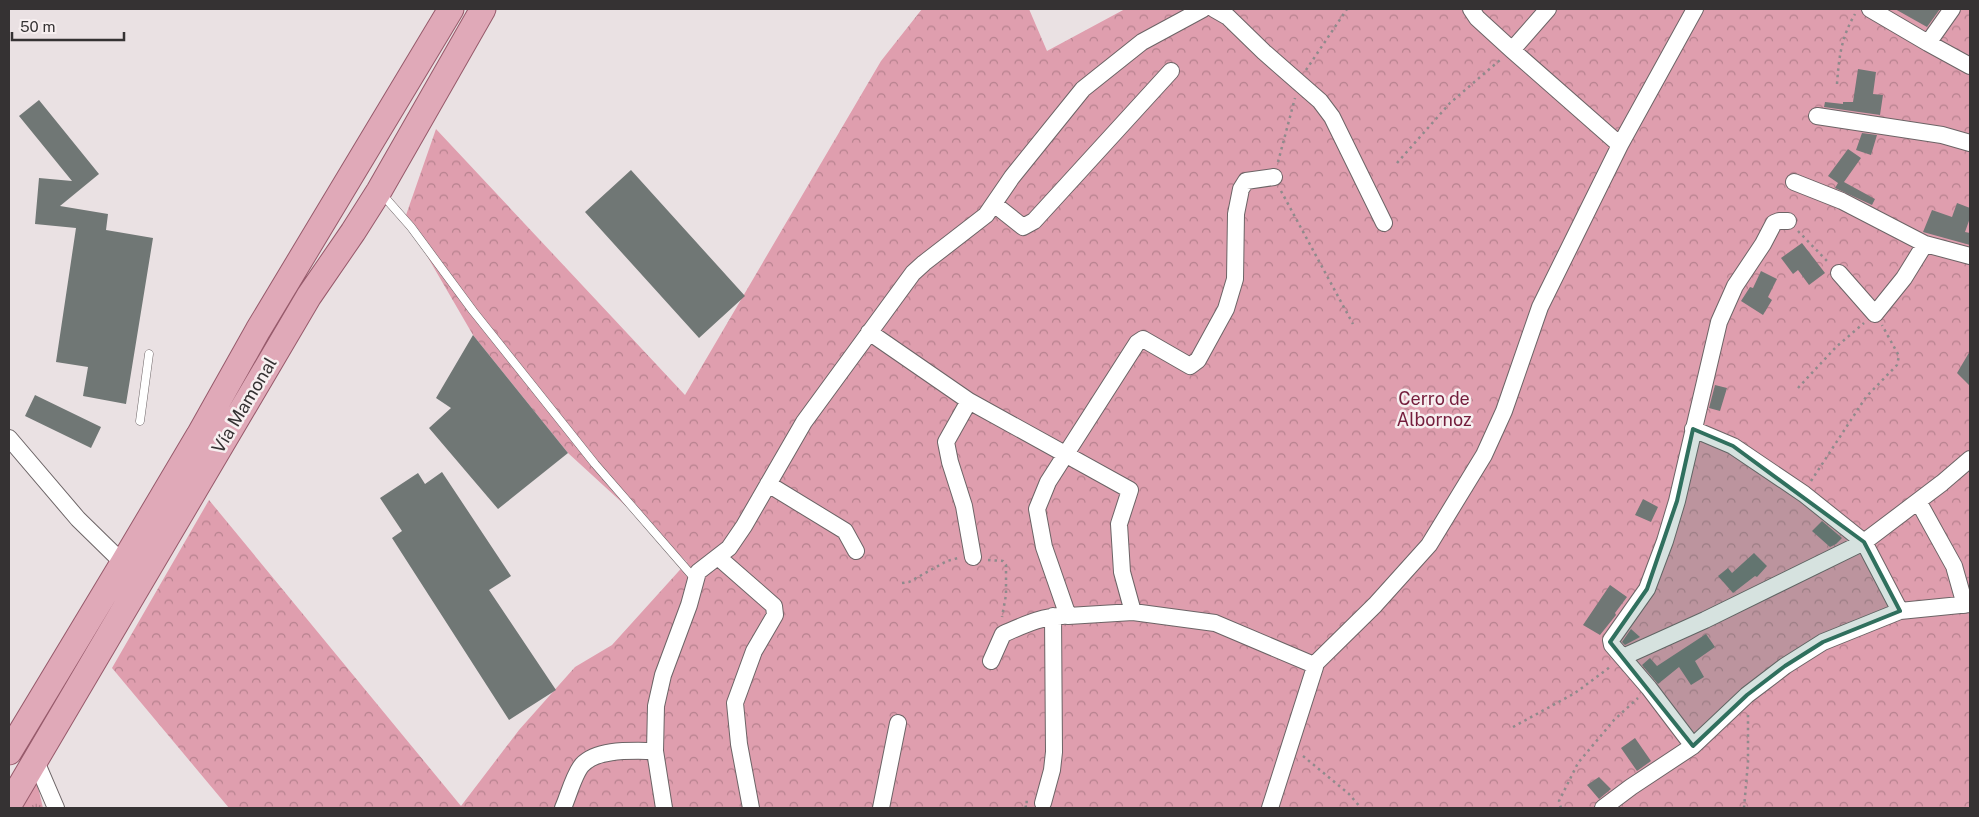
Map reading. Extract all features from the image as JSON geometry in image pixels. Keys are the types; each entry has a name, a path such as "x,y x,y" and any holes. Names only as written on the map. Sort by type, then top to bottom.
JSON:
{"main road":[{"name":"Vía Mamonal","path":"9,752 199,435 258,330 451,9"},
{"name":"Vía Mamonal","path":"9,804 309,296 379,191 483,9"}],"street":[{"path":"664,808 654,751 656,706 663,675 689,605 698,572 729,548 804,422 913,273 986,214 1012,177 1083,89 1142,42 1203,9"},
{"path":"1214,9 1228,17 1264,52 1320,101 1332,117 1384,223"},
{"path":"1471,9 1477,18 1512,50 1620,145"},
{"path":"1512,50 1548,9"},
{"path":"1270,808 1315,668 1314,665 1375,605 1429,545 1484,454 1504,411 1540,307 1620,145 1695,9"},
{"path":"1870,9 1928,44 1970,66"},
{"path":"1928,44 1952,9"},
{"path":"994,204 1023,227 1034,221 1171,71"},
{"path":"1817,116 1942,134 1970,143"},
{"path":"1043,803 1052,770 1054,752 1060,616 1037,509 1048,482 1137,342 1142,340 1190,366 1198,360 1226,309 1235,278 1236,214 1241,189 1246,181 1274,177"},
{"path":"1794,182 1842,201 1924,244 1970,256"},
{"path":"1693,746 1649,688 1612,645 1611,640 1647,589 1672,517 1720,322 1735,286 1774,222 1780,220 1788,222"},
{"path":"1839,273 1875,314 1904,278 1924,244"},
{"path":"869,332 969,401 1130,490 1119,524 1122,572 1133,612"},
{"path":"969,401 946,442 950,462 964,506 973,557"},
{"path":"1693,429 1733,446 1804,494 1864,542 1900,611"},
{"path":"9,438 78,519 123,563"},
{"path":"1623,657 1706,620 1864,542 1970,459"},
{"path":"768,484 845,530 856,552"},
{"path":"1603,808 1630,787 1693,746 1747,695 1785,666 1823,642 1900,611 1968,604 1954,566 1918,501"},
{"path":"718,557 774,606 775,615 754,651 735,703 739,744 751,808"},
{"path":"991,661 1003,634 1024,624 1060,616 1133,612 1215,623 1314,665"},
{"path":"881,808 898,723"},
{"path":"563,808 581,766 592,757 624,750 654,751"},
{"path":"35,759 56,808"}],"lane":[{"path":"379,191 411,227 472,311 595,464 695,579"},
{"path":"140,421 149,354"}],"path":[{"path":"1347,9 1299,81 1274,177 1353,324"},
{"path":"1837,84 1839,55 1846,30 1858,9"},
{"path":"1397,163 1450,103 1512,50"},
{"path":"1788,222 1839,273"},
{"path":"1798,388 1836,347 1875,314 1899,356 1897,365 1866,397 1818,469 1804,494"},
{"path":"902,583 909,582 947,561 962,557 1003,561 1006,565 1003,634"},
{"path":"1513,727 1575,693 1623,657"},
{"path":"1561,808 1559,801 1578,763 1614,720 1649,688"},
{"path":"1744,808 1748,762 1747,695"},
{"path":"1290,745 1350,794 1362,808"}],"highlighted area":[{"path":"1693,429 1733,446 1864,542 1900,611 1823,642 1785,666 1747,695 1693,746 1610,642 1647,589 1677,501"}],"green space":[{"name":"Cerro de Albornoz","path":"922,9 1029,9 1047,51 1125,9 1970,9 1970,808 229,808 112,668 209,500 461,806 519,730 575,667 612,645 687,562 568,453 473,335 405,218 436,129 685,395 881,61"},
{"path":"35,774 43,808 15,808"}],"building":[{"path":"1895,9 1940,9 1927,27"},
{"path":"1858,69 1876,72 1873,94 1883,95 1880,115 1824,107 1825,102 1843,104 1843,102 1853,102"},
{"path":"39,100 99,174 60,206 108,214 106,230 153,238 126,404 83,396 88,367 56,362 76,228 35,224 39,178 72,181 19,116"},
{"path":"1862,133 1877,135 1871,155 1856,150"},
{"path":"1848,149 1861,158 1844,182 1875,199 1872,205 1835,188 1838,183 1828,176"},
{"path":"631,170 745,296 699,338 585,212"},
{"path":"1957,203 1970,208 1970,218 1965,232 1970,233 1970,245 1923,232 1932,210 1952,217"},
{"path":"1802,243 1825,273 1809,285 1798,270 1793,274 1781,258"},
{"path":"1761,271 1777,279 1768,297 1772,300 1763,315 1741,301 1750,287 1753,288"},
{"path":"473,335 568,453 498,509 429,428 451,408 436,398"},
{"path":"1970,351 1970,386 1957,373"},
{"path":"1715,385 1727,388 1720,411 1709,408"},
{"path":"35,395 101,427 91,448 25,416"},
{"path":"442,472 511,576 489,590 556,690 509,720 392,538 402,531 380,498 418,473 425,484"},
{"path":"1643,499 1658,507 1651,522 1635,515"},
{"path":"1822,521 1842,538 1830,547 1812,531"},
{"path":"1754,553 1767,566 1757,577 1755,576 1733,593 1718,576 1728,568 1732,573"},
{"path":"1610,585 1627,597 1600,635 1583,625"},
{"path":"1631,629 1640,637 1625,645 1622,642"},
{"path":"1706,634 1715,647 1695,661 1704,677 1691,685 1679,667 1658,684 1642,665 1650,658 1657,666"},
{"path":"1635,738 1651,761 1637,771 1621,748"},
{"path":"1599,777 1611,789 1599,799 1587,785"}]}
